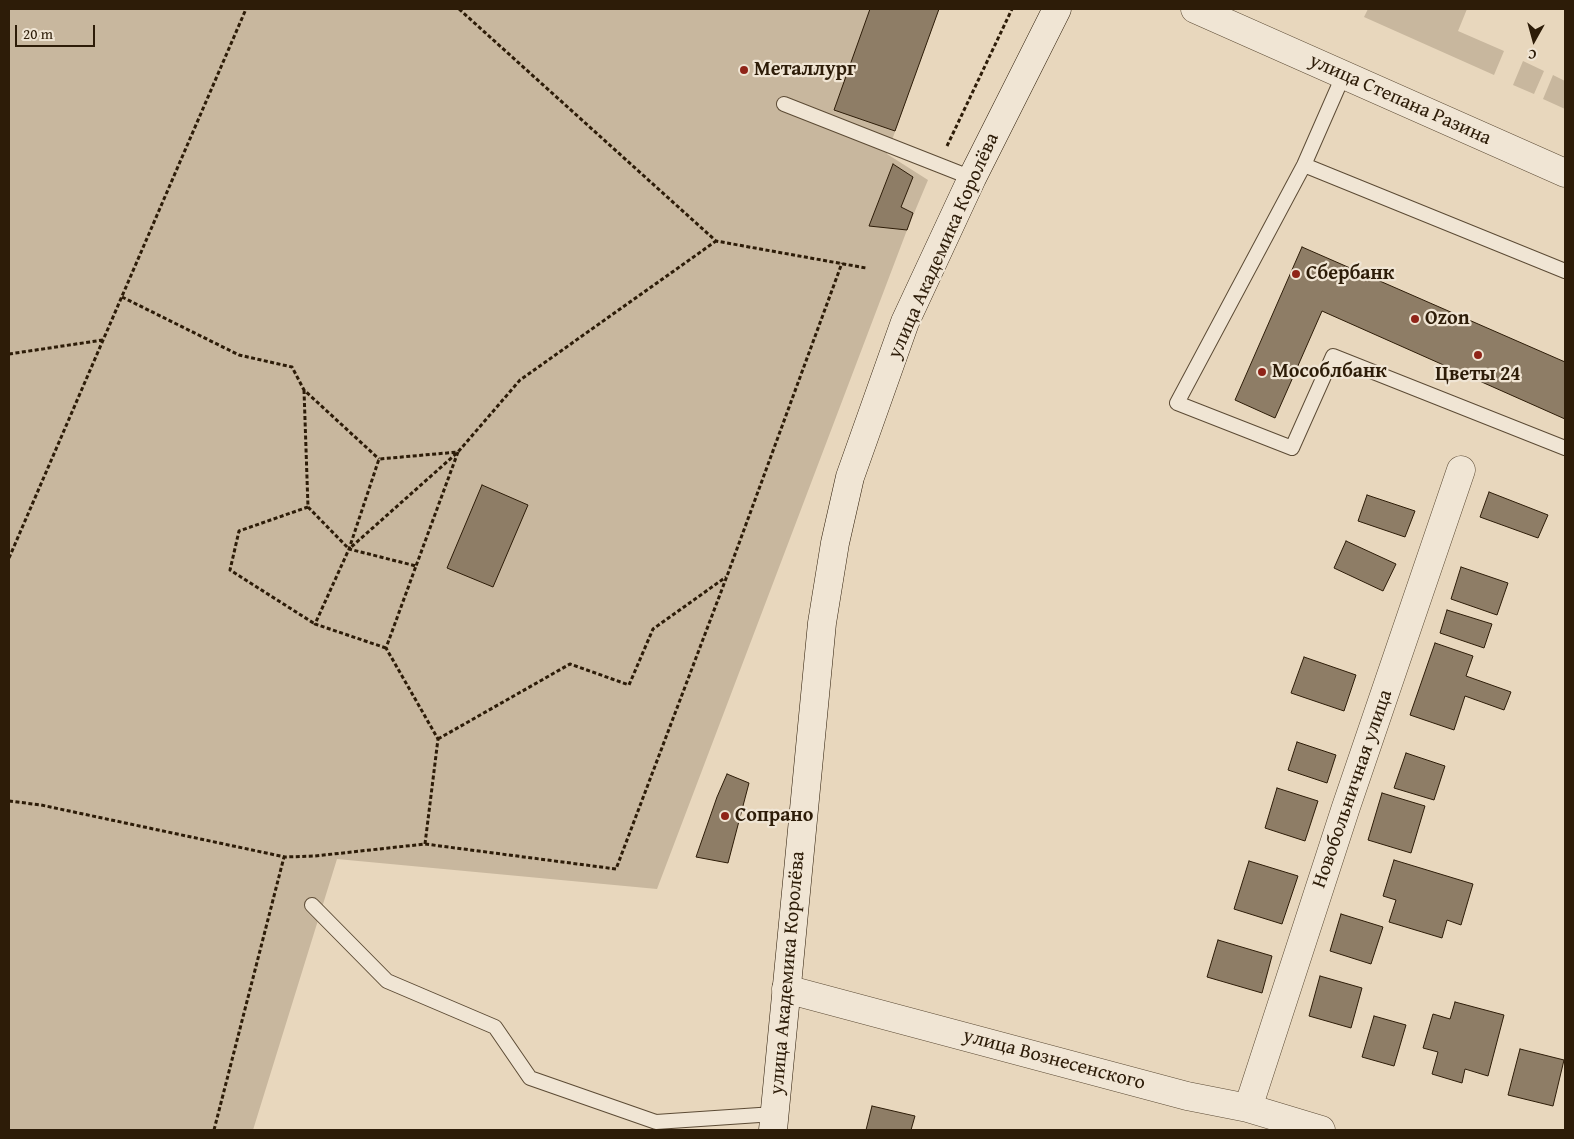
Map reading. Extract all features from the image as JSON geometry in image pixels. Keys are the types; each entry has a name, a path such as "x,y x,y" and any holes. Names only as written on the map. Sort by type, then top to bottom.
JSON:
{"street":[{"name":"улица Степана Разина","path":"1195,9 1232,17 1343,76 1565,173"},
{"name":"улица Академика Королёва","path":"774,1122 822,623 835,543 850,477 905,322 972,178 1059,13"},
{"name":"Новобольничная улица","path":"1248,1108 1346,808 1461,470"},
{"name":"улица Вознесенского","path":"786,989 1187,1096 1248,1108 1322,1130"}],"lane":[{"path":"1343,76 1304,165 1178,403 1292,448 1333,356 1565,448"},
{"path":"784,104 972,178"},
{"path":"1304,165 1565,270"},
{"path":"312,905 387,981 495,1028 530,1078 656,1122 774,1122"}],"path":[{"path":"9,558 246,9"},
{"path":"459,9 716,241 866,268"},
{"path":"938,164 1012,9"},
{"path":"349,549 458,452 520,380 716,241"},
{"path":"9,801 41,805 284,857 314,856 425,844 616,869 727,576 842,263"},
{"path":"122,296 240,355 292,367 304,390 379,459 458,452"},
{"path":"9,354 104,340"},
{"path":"304,390 308,507 349,549 416,566"},
{"path":"386,648 458,452"},
{"path":"315,624 349,549 379,459"},
{"path":"308,507 239,531 230,570 315,624 386,648 438,740 425,844"},
{"path":"438,740 570,664 629,685 653,629 727,576"},
{"path":"214,1130 284,857"}],"shaded area":[{"path":"9,9 939,9 887,154 928,180 907,230 657,889 337,859 253,1130 9,1130"},
{"path":"1368,9 1467,9 1458,31 1504,51 1494,75 1364,17"},
{"path":"1523,61 1544,71 1534,94 1513,85"},
{"path":"1553,75 1565,81 1565,109 1543,99"}],"building":[{"path":"870,9 939,9 895,131 834,110"},
{"path":"893,164 913,177 901,207 913,213 907,230 869,226"},
{"path":"1302,247 1565,362 1565,419 1322,311 1275,418 1235,400"},
{"path":"482,485 528,505 493,587 447,568"},
{"path":"1489,492 1548,515 1538,538 1480,517"},
{"path":"1367,495 1415,511 1405,537 1358,521"},
{"path":"1346,541 1396,564 1383,591 1334,568"},
{"path":"1461,567 1508,583 1497,615 1451,599"},
{"path":"1447,610 1492,624 1484,648 1440,633"},
{"path":"1435,643 1473,656 1466,676 1511,692 1504,710 1465,696 1454,730 1410,715"},
{"path":"1304,657 1356,675 1344,711 1291,693"},
{"path":"1297,742 1336,755 1327,783 1288,770"},
{"path":"1406,753 1445,766 1434,800 1394,788"},
{"name":"Сопрано","path":"727,774 749,783 728,863 696,857"},
{"path":"1277,788 1318,801 1305,841 1265,828"},
{"path":"1382,793 1425,806 1411,853 1368,840"},
{"path":"1394,860 1473,884 1461,925 1447,920 1442,938 1389,922 1396,900 1383,896"},
{"path":"1249,861 1298,876 1282,924 1234,909"},
{"path":"1341,914 1383,927 1371,964 1330,951"},
{"path":"1218,940 1272,956 1262,993 1207,977"},
{"path":"1320,976 1362,988 1351,1028 1309,1016"},
{"path":"1455,1002 1504,1015 1488,1076 1465,1069 1462,1083 1432,1074 1438,1052 1423,1048 1433,1014 1450,1019"},
{"path":"1374,1016 1406,1025 1394,1066 1362,1057"},
{"path":"1520,1049 1564,1060 1553,1106 1508,1095"},
{"path":"872,1106 915,1116 911,1130 866,1130"}],"place":[{"name":"Металлург","path":"744,70"},
{"name":"Сбербанк","path":"1296,274"},
{"name":"Ozon","path":"1415,319"},
{"name":"Цветы 24","path":"1478,355"},
{"name":"Мособлбанк","path":"1262,372"},
{"name":"Сопрано","path":"725,816"}]}
